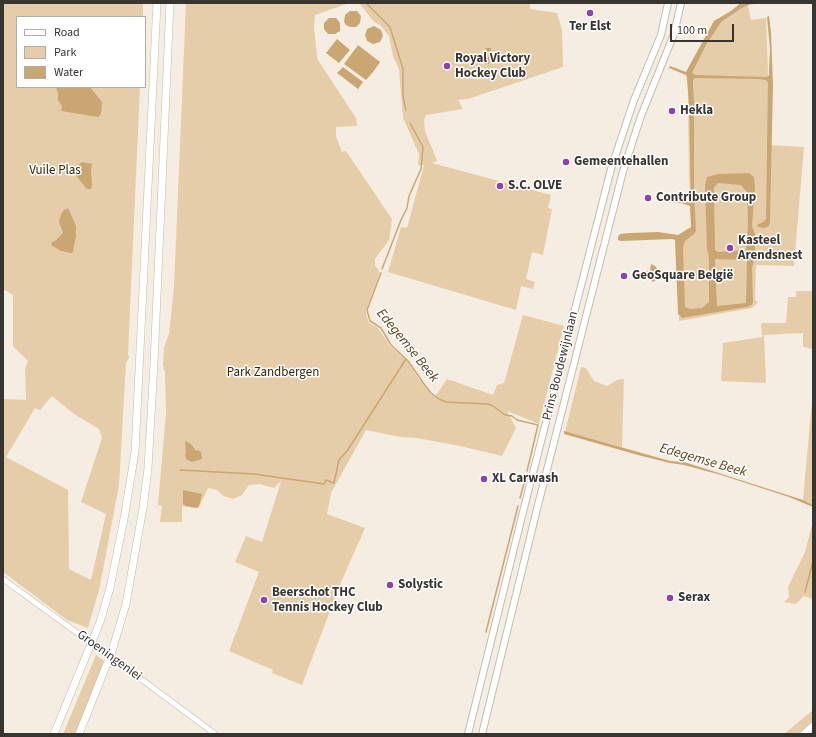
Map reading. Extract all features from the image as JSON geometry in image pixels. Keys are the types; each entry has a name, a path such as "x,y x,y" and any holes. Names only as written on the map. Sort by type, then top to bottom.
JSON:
{"highway":[{"path":"54,734 100,622 110,588 124,519 135,452 157,3"},
{"path":"79,734 112,651 126,604 144,508 154,377 170,3"},
{"path":"804,734 813,726"}],"main road":[{"name":"Prins Boudewijnlaan","path":"468,734 611,169 631,106 661,35 668,3"},
{"name":"Prins Boudewijnlaan","path":"482,734 537,509 623,171 641,116 674,34 681,3"}],"street":[{"name":"Groeningenlei","path":"3,579 215,734"}],"green space":[{"name":"Vuile Plas","path":"3,3 143,3 143,16 16,16 16,88 140,88 129,358 126,363 119,485 100,586 88,628 67,620 3,572 3,399 26,400 25,369 28,361 13,346 13,295 3,289","holes":["52,396 74,414 99,429 102,438 81,502 106,514 91,580 69,569 68,490 6,457 35,408 40,410"]},
{"name":"Park Zandbergen","path":"186,3 349,3 315,15 314,28 318,60 356,118 357,126 336,127 336,136 342,152 346,151 392,219 389,240 375,259 375,265 380,273 366,310 366,314 369,323 378,328 390,346 407,361 418,378 432,395 434,396 437,394 447,379 493,395 497,385 504,383 523,315 564,326 539,424 507,411 516,428 502,456 460,446 366,430 331,493 327,514 365,528 339,587 302,685 272,673 273,670 229,651 259,572 235,562 246,536 262,542 281,481 274,488 260,484 249,485 242,495 233,499 224,496 217,490 208,488 199,507 182,506 182,522 160,522 162,506 158,505 166,413 165,372 163,365 164,348 169,333 174,287"},
{"path":"356,3 530,3 530,9 557,13 562,30 563,67 468,99 458,100 463,109 426,115 424,120 425,131 437,161 432,163 551,195 548,208 552,209 543,255 532,252 526,279 535,282 533,289 521,286 516,310 388,272 401,227 407,228 424,165 418,165 419,154 403,118 399,69 393,56 389,36 380,25 374,22 360,4"},
{"path":"741,3 763,3 748,5 751,20 766,18 768,145 804,147 794,266 756,265 755,300 758,302 752,308 679,321 680,238 692,236 689,179 688,92 686,72 714,21 729,13"},
{"path":"796,291 813,291 813,349 803,347 803,333 764,335 766,383 721,381 723,343 762,337 761,323 786,323 788,297 796,297"},
{"path":"581,367 586,368 594,381 607,386 617,380 624,379 622,447 565,432"},
{"path":"813,389 813,505 803,500"},
{"path":"813,521 813,599 804,596 796,604 784,602 789,597 788,587 805,552"},
{"path":"96,655 104,661 81,720 75,734 63,734"},
{"path":"813,710 813,721 798,734 784,734"}],"water":[{"path":"741,3 752,3 721,22 706,45 692,73 695,75 767,77 769,75 770,49 767,17 769,16 773,85 770,222 769,226 765,228 758,227 757,225 766,219 768,82 766,80 758,79 695,78 693,80 693,85 696,231 685,241 683,247 685,307 690,309 702,308 709,302 709,262 707,250 705,186 707,177 718,174 749,173 754,177 755,187 752,226 755,234 755,257 752,268 753,302 752,305 747,307 682,318 678,314 675,240 621,241 618,240 618,237 620,234 658,232 678,235 691,227 690,206 681,203 664,201 666,198 691,201 687,77 686,75 669,68 670,66 686,72 714,21","holes":["718,183 741,185 747,192 748,224 746,250 718,252 715,250 714,188","715,259 747,260 746,303 717,306"]},
{"path":"350,11 357,11 361,16 360,23 356,27 350,27 344,22 345,15"},
{"path":"329,18 336,18 340,23 340,31 335,34 328,34 324,29 324,23"},
{"path":"374,26 381,30 383,36 380,42 373,44 367,41 365,35 367,29"},
{"path":"337,39 350,50 339,63 326,53"},
{"path":"358,45 380,62 366,80 344,64"},
{"path":"486,48 491,48 489,64 484,64"},
{"path":"343,67 363,82 358,89 337,73"},
{"path":"56,88 91,88 102,102 101,114 98,117 61,111 62,106 58,100"},
{"path":"82,162 92,164 91,189 86,188 74,173 76,167"},
{"path":"68,208 76,226 76,236 73,252 71,253 61,251 51,245 52,242 63,233 59,222 61,214"},
{"path":"651,264 659,271 655,281 652,282 651,276 634,275 634,272 637,271 650,271"},
{"path":"564,431 670,461 684,462 803,500 813,505 813,507 789,497 721,475 638,455 564,434"},
{"path":"186,441 192,445 196,451 198,450 201,452 202,459 192,462 187,460 185,456"},
{"path":"183,490 202,494 199,506 197,508 183,504"}],"waterway":[{"name":"Edegemse Beek","path":"366,3 390,27 403,69 403,97 406,110"},
{"name":"Edegemse Beek","path":"382,269 407,208 409,196 421,169 423,147 410,123"},
{"name":"Edegemse Beek","path":"381,273 367,310 370,321 381,328 391,345 408,361 431,393 439,399 446,402 488,404 505,415 512,416 517,420 538,425 527,471"},
{"path":"180,470 254,474 324,484 326,480 334,483 339,460 347,451 406,359"},
{"path":"520,498 526,476"},
{"path":"486,632 518,506"},
{"path":"805,592 813,561"}],"place":[{"name":"Ter Elst","path":"590,13"},
{"name":"Royal Victory Hockey Club","path":"447,66"},
{"name":"Hekla","path":"672,111"},
{"name":"Gemeentehallen","path":"566,162"},
{"name":"S.C. OLVE","path":"500,186"},
{"name":"Contribute Group","path":"648,198"},
{"name":"Kasteel Arendsnest","path":"730,248"},
{"name":"GeoSquare België","path":"624,276"},
{"name":"XL Carwash","path":"484,479"},
{"name":"Solystic","path":"390,585"},
{"name":"Serax","path":"670,598"},
{"name":"Beerschot THC Tennis Hockey Club","path":"264,600"}]}
